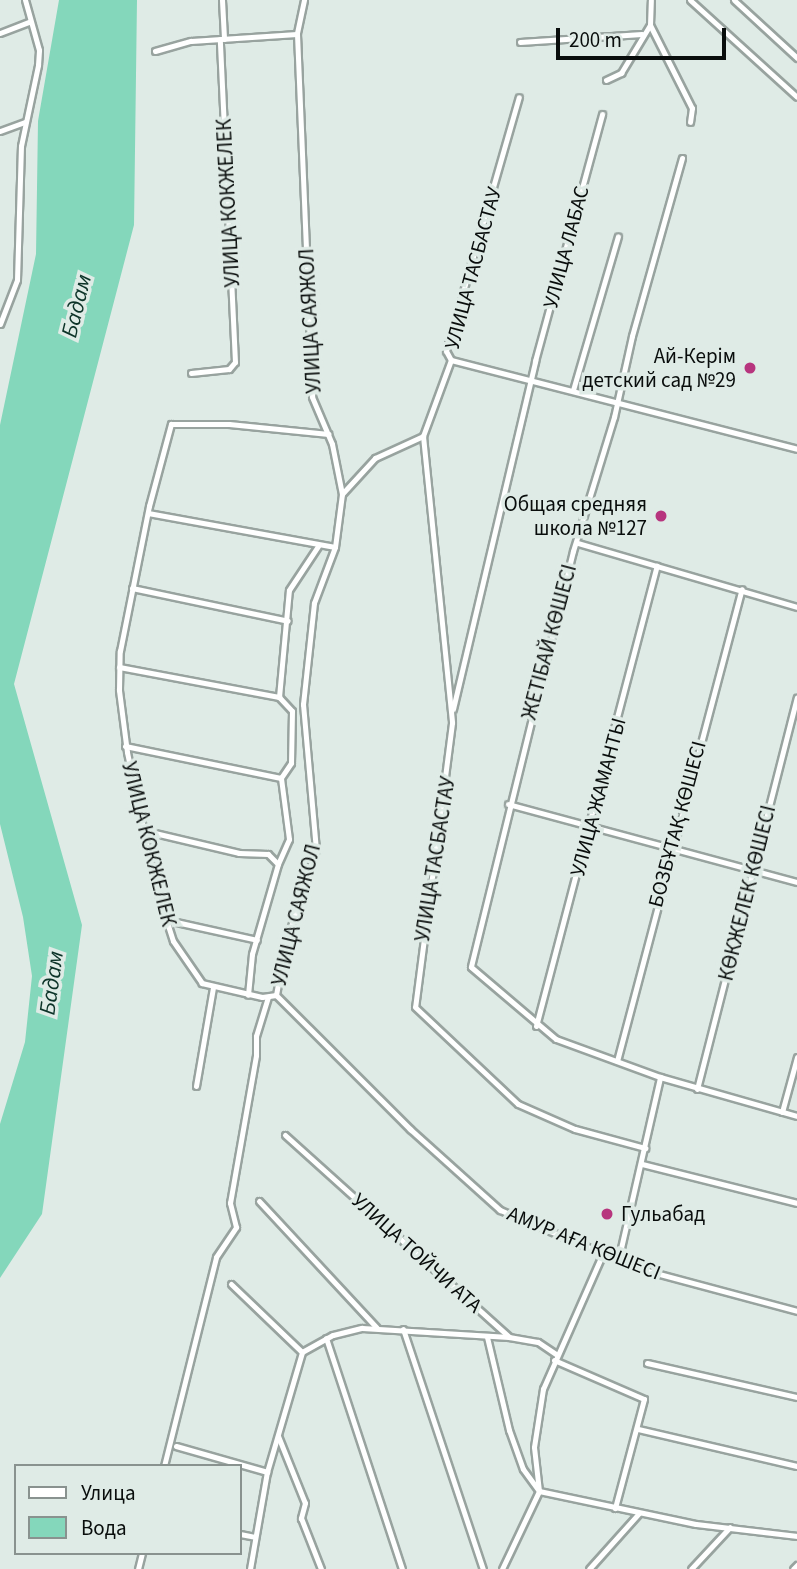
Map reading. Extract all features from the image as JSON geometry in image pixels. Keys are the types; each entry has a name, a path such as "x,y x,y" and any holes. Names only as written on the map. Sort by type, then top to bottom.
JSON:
{"street":[{"path":"0,324 17,280 25,122 39,50 25,0"},
{"name":"УЛИЦА КОКЖЕЛЕК","path":"191,373 233,366 222,0"},
{"name":"УЛИЦА САЯЖОЛ","path":"281,1003 275,995 285,945 316,849 303,704 314,603 335,547 342,495 329,434 312,397 297,34 304,0"},
{"path":"651,0 650,25 692,108 690,122"},
{"path":"690,0 797,96"},
{"path":"734,0 797,58"},
{"path":"0,33 29,22"},
{"path":"606,80 621,73 642,34 650,25"},
{"path":"155,51 191,41 297,34"},
{"path":"520,43 642,34"},
{"name":"УЛИЦА ТАСБАСТАУ","path":"519,97 446,351 451,360 423,436 452,713 448,784 415,1007 517,1104 575,1129 645,1148"},
{"name":"УЛИЦА ЛАБАС","path":"452,713 532,380 602,114"},
{"path":"0,131 25,122"},
{"name":"ЖЕТІБАЙ КӨШЕСІ","path":"536,1027 471,967 508,804 682,158"},
{"path":"573,390 618,236"},
{"path":"451,360 573,390 668,418 797,449"},
{"name":"УЛИЦА КОКЖЕЛЕК","path":"213,988 193,974 166,920 142,830 125,746 120,667 132,588 171,424 229,424 329,434"},
{"path":"342,495 376,458 396,444 423,436"},
{"path":"148,513 318,547 335,547"},
{"path":"578,543 797,607"},
{"path":"276,698 291,584 318,547"},
{"name":"УЛИЦА ЖАМАНТЫ","path":"536,1027 591,826 657,566"},
{"path":"132,588 288,621"},
{"name":"БОЗБҰТАҚ КӨШЕСІ","path":"617,1061 671,848 742,589"},
{"path":"120,667 276,698 292,711 291,763 281,778 289,839 278,864 257,940 248,995"},
{"name":"КӨКЖЕЛЕК КӨШЕСІ","path":"697,1089 797,698"},
{"name":"УЛИЦА КОКЖЕЛЕК","path":"125,746 281,778"},
{"path":"508,804 797,882"},
{"path":"142,830 239,853 268,854 278,864"},
{"path":"166,920 257,940"},
{"path":"195,1086 213,988 248,995 275,995"},
{"path":"164,1464 216,1257 230,1243 236,1227 230,1203 256,1055 257,1029 268,997"},
{"name":"АМУР АҒА КӨШЕСІ","path":"281,1003 500,1210 618,1261 797,1311"},
{"path":"536,1027 556,1039 660,1077 797,1116"},
{"path":"782,1112 797,1057"},
{"path":"618,1261 660,1077"},
{"name":"УЛИЦА ТОЙЧИ АТА","path":"285,1135 509,1338"},
{"path":"642,1164 797,1203"},
{"path":"259,1201 377,1328"},
{"path":"502,1569 539,1491 534,1447 543,1389 603,1253"},
{"path":"231,1284 303,1352"},
{"path":"250,1569 267,1472 303,1352 326,1338 377,1328 538,1342 555,1357 642,1398 638,1429 615,1508"},
{"path":"403,1329 483,1569"},
{"path":"326,1338 402,1569"},
{"path":"487,1338 509,1430 523,1469 539,1491 639,1513 797,1536"},
{"path":"647,1363 797,1397"},
{"path":"638,1429 797,1466"},
{"path":"278,1436 305,1503 301,1518 321,1569"},
{"path":"176,1446 239,1464"},
{"path":"242,1465 267,1472"},
{"path":"589,1569 639,1513"},
{"path":"691,1569 730,1527"},
{"path":"242,1534 255,1537"},
{"path":"793,1569 797,1565"}],"water":[{"name":"Бадам","path":"59,0 137,0 134,225 14,684 82,925 42,1214 0,1278 0,1124 25,1042 32,976 23,917 0,824 0,425 36,254 38,121"}],"place":[{"name":"Ай-Керім детский сад №29","path":"750,368"},
{"name":"Общая средняя школа №127","path":"661,516"},
{"name":"Гульабад","path":"607,1214"}]}
